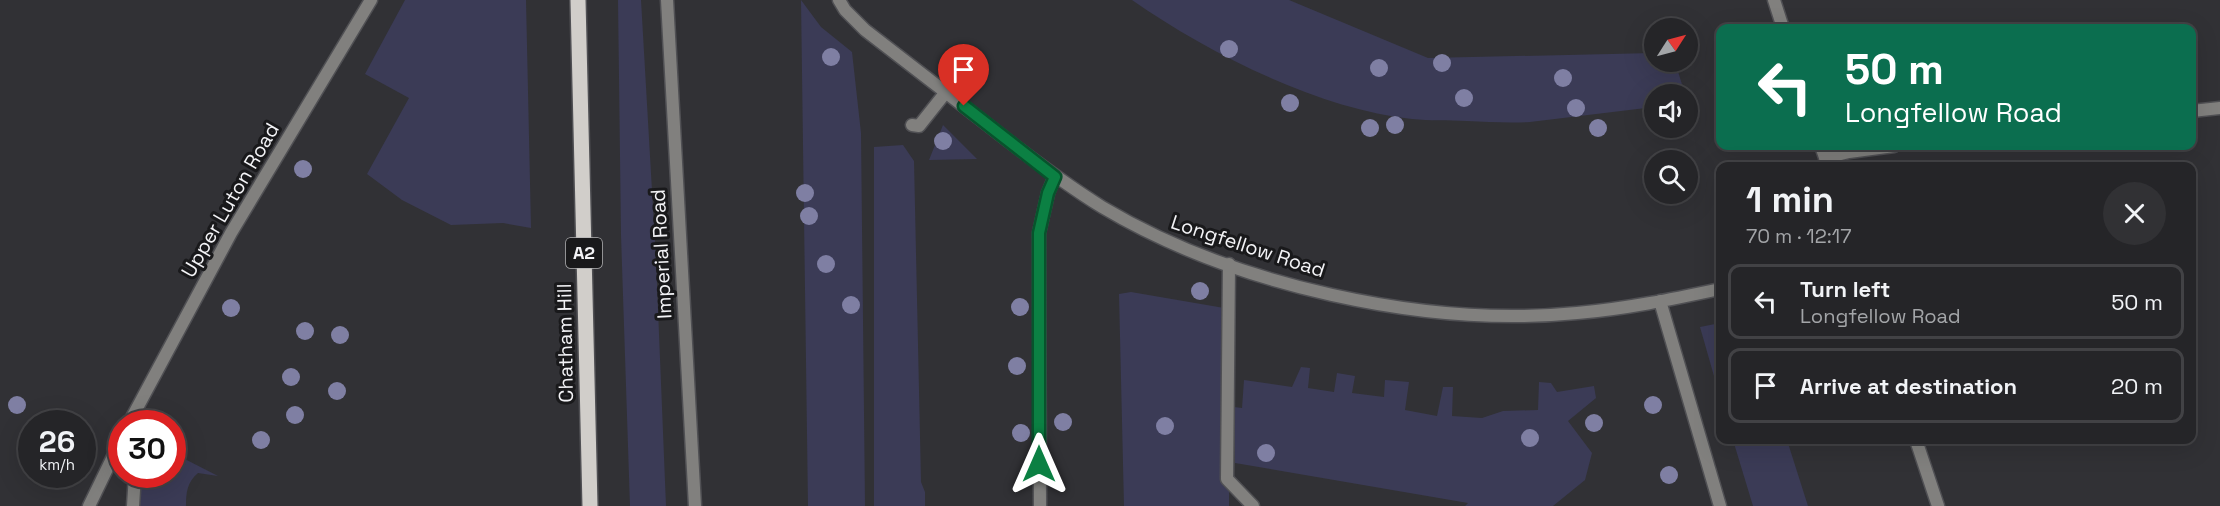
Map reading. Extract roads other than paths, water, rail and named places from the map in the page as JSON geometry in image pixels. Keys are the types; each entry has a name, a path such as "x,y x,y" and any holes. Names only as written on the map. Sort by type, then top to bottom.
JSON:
{"main road":[{"name":"Chatham Hill","path":"578,0 590,506"}],"street":[{"name":"Upper Luton Road","path":"136,410 231,232 371,0"},
{"name":"Imperial Road","path":"667,0 695,506"},
{"name":"Longfellow Road","path":"839,0 845,10 865,30 1055,177 1155,236 1229,264 1340,296 1404,308 1517,316 1577,314 1716,290"},
{"path":"1773,0 1782,24"},
{"path":"912,125 919,126 946,92"},
{"path":"2196,111 2220,108"},
{"path":"1825,156 1864,150"},
{"path":"1040,506 1039,233 1048,193 1055,177"},
{"path":"1229,264 1227,479 1253,506"},
{"path":"1660,301 1720,506"},
{"path":"1917,444 1938,506"},
{"path":"89,506 108,467"},
{"path":"133,506 134,488"}]}
